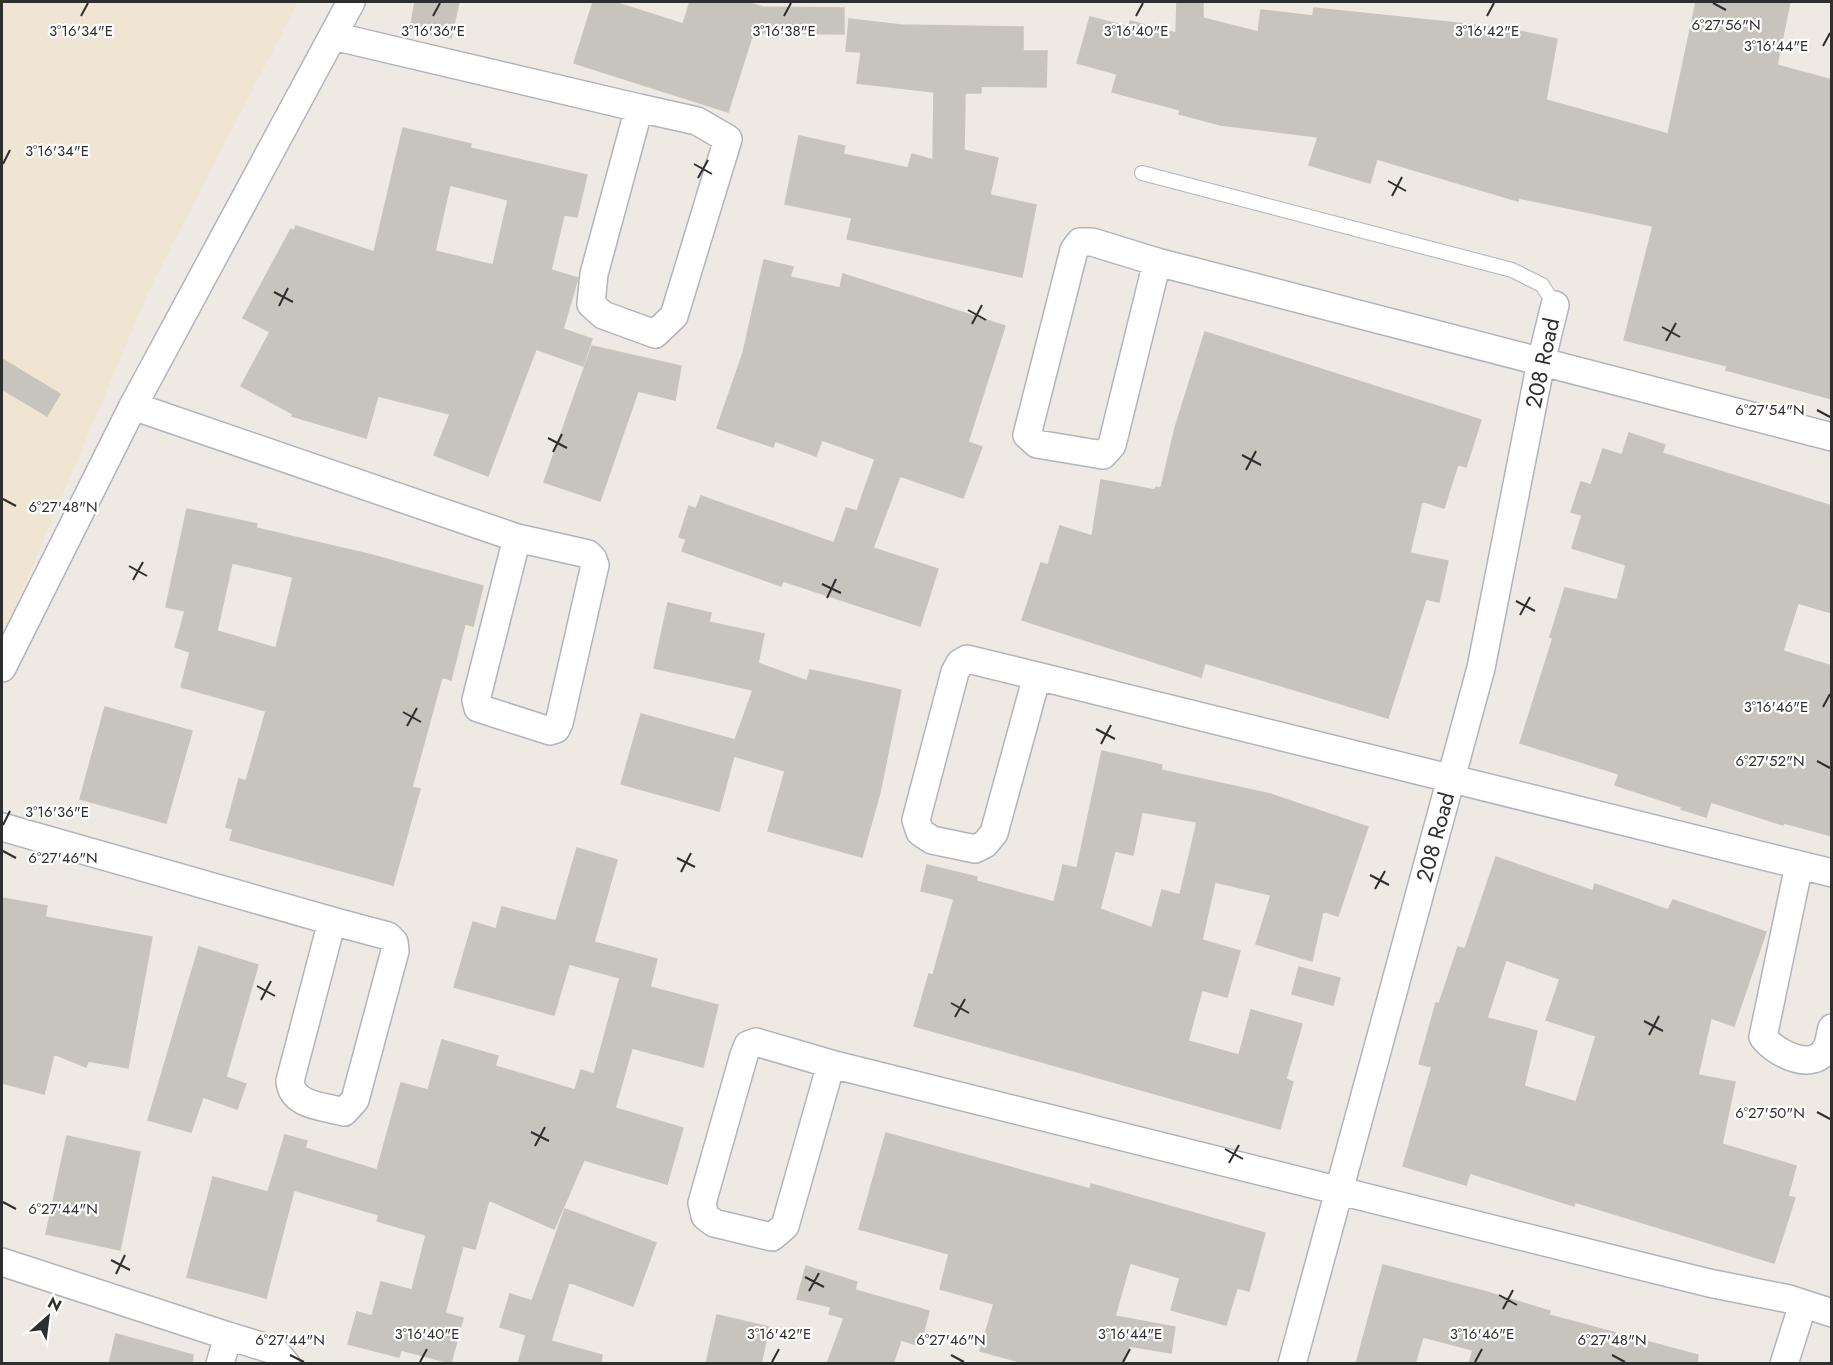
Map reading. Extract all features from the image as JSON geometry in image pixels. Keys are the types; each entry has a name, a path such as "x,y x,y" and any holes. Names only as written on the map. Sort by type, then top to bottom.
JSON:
{"street":[{"path":"2,668 133,406 351,2"},
{"path":"333,36 697,121 728,140 674,316 655,334 603,315 591,304 594,274 639,108"},
{"path":"1157,262 1112,446 1103,455 1094,455 1037,444 1027,435 1028,424 1074,250 1080,242 1092,242 1157,262 1832,437"},
{"name":"208 Road","path":"1292,1364 1481,668 1541,362 1555,305"},
{"path":"133,406 517,538 588,554 595,565 559,723 556,729 550,731 485,713 478,708 476,700 517,538"},
{"path":"1037,676 994,833 985,844 975,849 932,840 920,832 916,820 955,672 960,663 967,659 1037,676 1832,873"},
{"path":"2,827 388,936 394,942 395,951 355,1100 344,1112 297,1100 291,1091 290,1081 332,921"},
{"path":"1799,865 1763,1037 1771,1047 1800,1060 1814,1059 1827,1048 1832,1028"},
{"path":"831,1064 784,1226 780,1233 772,1237 714,1223 705,1216 702,1203 748,1045 756,1042 831,1064 1832,1313"},
{"path":"2,1262 274,1350 286,1364"},
{"path":"1784,1364 1803,1304"},
{"path":"219,1364 228,1336"}],"lane":[{"path":"1142,173 1512,270 1542,285 1555,305"}],"shaded area":[{"path":"2,2 298,2 151,286 2,638"}],"building":[{"path":"415,2 459,2 451,38 410,30"},
{"path":"593,2 614,2 683,24 690,2 746,2 763,7 844,8 844,34 753,33 728,112 574,63"},
{"path":"1177,2 1203,2 1203,18 1258,32 1261,10 1313,16 1314,8 1505,28 1557,39 1546,100 1668,134 1696,2 1790,2 1777,65 1832,80 1832,399 1726,370 1727,366 1624,340 1653,226 1519,198 1518,201 1377,159 1370,183 1309,165 1318,137 1221,125 1179,114 1180,110 1112,92 1117,74 1077,63 1090,17 1129,27 1130,21 1176,33"},
{"path":"849,19 901,25 1023,27 1023,51 1047,51 1046,87 981,86 981,93 965,93 964,150 998,158 990,195 1036,205 1022,277 847,239 852,218 785,204 799,136 845,146 843,154 908,168 912,154 933,160 934,92 857,83 861,52 846,51"},
{"path":"403,128 471,144 470,148 587,175 577,217 564,215 551,270 578,278 563,329 592,339 583,366 536,349 488,476 434,455 450,414 378,396 366,438 292,416 293,414 241,386 270,332 243,318 291,229 294,231 296,226 374,252","holes":["450,185 508,200 493,265 435,251"]},
{"path":"764,260 793,267 790,277 840,288 843,274 1005,326 968,442 982,447 963,498 900,476 873,548 938,569 920,626 783,581 781,586 682,551 686,539 679,537 689,506 696,509 701,496 834,543 846,508 857,511 875,459 822,440 816,456 775,441 773,447 717,428 743,353"},
{"path":"1205,332 1481,420 1466,467 1458,464 1444,508 1422,501 1410,553 1448,561 1439,602 1426,599 1388,718 1205,663 1201,677 1022,620 1041,563 1048,565 1060,526 1092,536 1101,480 1155,490 1156,487 1161,488 1175,428"},
{"path":"592,346 681,366 675,400 638,391 600,501 544,482"},
{"path":"2,359 60,394 47,416 2,389"},
{"path":"1629,433 1665,445 1662,453 1832,506 1832,613 1798,603 1783,651 1832,666 1832,836 1784,823 1783,825 1711,802 1706,817 1615,785 1619,774 1520,743 1553,638 1550,637 1565,588 1617,600 1626,565 1572,548 1582,515 1571,512 1581,482 1591,485 1603,449 1622,455"},
{"path":"187,509 257,524 256,528 372,555 483,586 473,626 465,624 451,680 442,677 412,787 420,789 393,885 230,840 233,829 226,827 239,779 246,781 266,711 181,687 190,652 175,647 185,611 166,607","holes":["232,563 293,577 276,648 217,631"]},
{"path":"668,603 711,613 709,622 764,634 758,663 807,681 810,670 901,690 880,792 862,857 768,831 785,771 734,756 719,811 621,784 641,714 735,740 753,690 654,668"},
{"path":"105,707 192,731 166,823 80,799"},
{"path":"1102,751 1162,765 1161,770 1270,794 1368,827 1338,916 1323,911 1312,961 1256,944 1271,895 1215,882 1202,940 1240,951 1227,997 1202,990 1188,1041 1239,1055 1251,1010 1302,1024 1286,1079 1293,1082 1280,1129 914,1026 929,974 933,975 954,899 921,891 927,865 977,877 976,881 1054,902 1063,865 1077,868","holes":["1142,812 1197,822 1180,895 1162,890 1152,928 1100,909 1115,851 1133,855"]},
{"path":"577,848 617,860 594,942 657,959 650,987 718,1005 703,1067 632,1048 615,1108 683,1128 667,1184 584,1160 554,1229 489,1200 475,1249 463,1246 445,1313 463,1318 451,1363 401,1350 399,1357 348,1344 357,1312 372,1316 381,1282 412,1290 426,1235 377,1221 379,1215 294,1190 266,1298 187,1277 213,1177 268,1192 285,1135 307,1141 305,1148 377,1170 401,1083 428,1090 442,1040 498,1056 495,1066 575,1090 581,1070 594,1074 620,978 569,964 554,1015 454,987 473,922 496,929 502,907 556,921"},
{"path":"1496,857 1593,891 1595,884 1668,910 1673,900 1766,932 1734,1026 1711,1018 1698,1075 1735,1082 1722,1144 1796,1166 1788,1196 1795,1198 1774,1263 1575,1202 1574,1206 1470,1173 1466,1185 1403,1166 1432,1067 1419,1064 1436,1003 1439,1004 1458,947 1465,949","holes":["1506,960 1560,979 1546,1020 1596,1036 1576,1102 1524,1086 1537,1031 1487,1018"]},
{"path":"2,898 47,906 45,917 152,937 128,1068 88,1061 86,1067 54,1054 44,1094 2,1083"},
{"path":"199,947 258,965 226,1077 246,1084 237,1109 203,1097 191,1132 148,1120"},
{"path":"1299,967 1340,978 1333,1005 1292,994"},
{"path":"886,1133 1090,1189 1091,1184 1265,1233 1249,1291 1237,1288 1226,1325 1171,1310 1180,1278 1130,1263 1115,1316 1175,1327 1171,1353 1129,1346 1123,1364 1027,1364 980,1351 994,1304 940,1289 949,1254 859,1229"},
{"path":"67,1136 140,1152 120,1250 46,1234"},
{"path":"565,1209 656,1243 633,1306 569,1282 551,1341 602,1355 601,1364 518,1364 526,1335 500,1327 510,1294 532,1301"},
{"path":"1383,1265 1550,1311 1549,1315 1698,1355 1697,1364 1469,1364 1473,1350 1423,1337 1415,1364 1356,1364"},
{"path":"806,1266 857,1282 855,1290 929,1311 920,1346 901,1340 893,1364 827,1364 844,1318 829,1314 831,1307 797,1299"},
{"path":"717,1315 769,1327 761,1364 706,1364"},
{"path":"116,1334 193,1355 192,1364 109,1364"}]}
